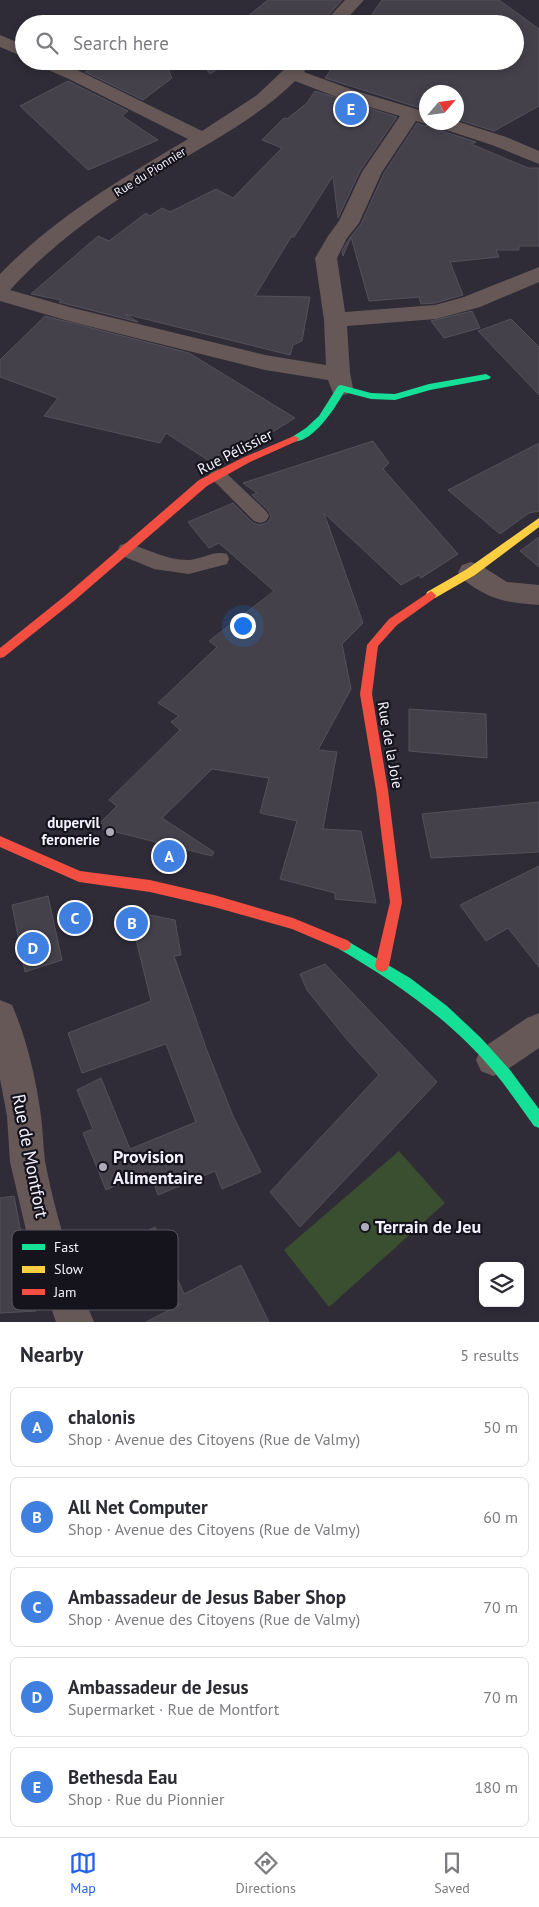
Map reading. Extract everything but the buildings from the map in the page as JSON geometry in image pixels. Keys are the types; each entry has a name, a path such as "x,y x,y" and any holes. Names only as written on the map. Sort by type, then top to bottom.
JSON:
{"street":[{"path":"341,15 355,0"},
{"path":"0,40 15,48"},
{"path":"64,70 203,139"},
{"name":"Rue du Pionnier","path":"0,287 36,251 79,217 203,139 273,92 296,70"},
{"path":"302,70 346,94 419,116 372,172 349,224 338,236 326,258 340,381"},
{"path":"464,130 499,141 539,158"},
{"path":"334,320 436,312 472,302 539,274"},
{"path":"0,294 93,322 316,373 340,381 372,396 395,397 429,387 486,376"},
{"name":"Rue Pélissier","path":"0,654 128,550 203,483 246,460 297,438 316,425 331,409 340,381"},
{"name":"Rue de la Joie","path":"382,966 396,902 382,790 366,694 373,646 393,622 444,586 470,572 539,522"},
{"path":"470,572 500,591 539,595"},
{"path":"0,841 78,876 150,886 214,901 293,924 342,944 382,966 430,999 493,1060 539,1121"},
{"name":"Rue de Montfort","path":"0,1016 24,1116 27,1160 44,1230"},
{"path":"493,1060 539,1029"},
{"name":"Rue de Montfort","path":"71,1310 75,1322"}],"lane":[{"path":"218,475 260,516"},
{"path":"128,550 154,562 190,567 220,559"}],"green space":[{"name":"Terrain de Jeu","path":"399,1151 445,1203 329,1307 284,1250"}],"traffic: fast":[{"path":"294,439 309,430 322,418 341,388 371,396 395,397 429,387 486,377"},
{"path":"344,945 424,996 459,1026 499,1067 539,1121"}],"traffic: slow":[{"path":"431,595 471,572 539,522"}],"traffic: jam":[{"path":"0,654 70,598 203,483 246,460 294,439"},
{"path":"382,966 396,902 382,790 366,694 373,645 393,622 431,595"},
{"path":"0,841 79,876 150,886 214,901 293,924 344,945"}],"place":[{"name":"Bethesda Eau","path":"351,109"},
{"name":"dupervil feronerie","path":"110,832"},
{"name":"chalonis","path":"169,856"},
{"name":"Ambassadeur de Jesus Baber Shop","path":"75,918"},
{"name":"All Net Computer","path":"132,923"},
{"name":"Ambassadeur de Jesus","path":"33,948"},
{"name":"Provision Alimentaire","path":"103,1167"},
{"name":"Terrain de Jeu","path":"365,1227"}]}
